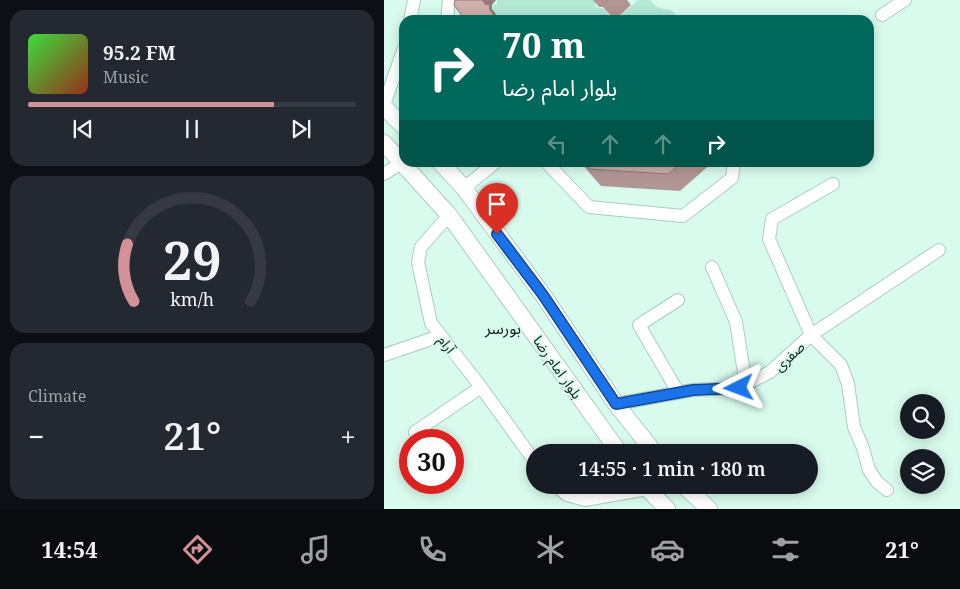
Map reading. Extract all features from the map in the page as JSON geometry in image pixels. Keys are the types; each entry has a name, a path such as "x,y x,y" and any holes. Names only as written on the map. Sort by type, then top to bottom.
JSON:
{"main road":[{"path":"384,106 399,122"},
{"name":"بلوار امام رضا","path":"384,143 399,158"},
{"name":"بلوار امام رضا","path":"407,167 449,215 613,444"},
{"name":"بلوار امام رضا","path":"445,167 464,188 543,295 616,404 648,444"},
{"path":"652,494 667,509"},
{"path":"693,494 709,509"}],"street":[{"path":"411,15 414,0"},
{"path":"448,15 449,0"},
{"path":"882,15 905,0"},
{"path":"384,106 399,62"},
{"path":"384,174 399,165"},
{"path":"464,188 490,167"},
{"path":"551,167 589,207 683,216 732,178 733,167"},
{"path":"833,184 772,219 769,238 811,335 841,365 848,384 854,428 863,448 869,470 877,482 888,490"},
{"name":"آرام","path":"449,215 421,248 418,262 432,323 526,450"},
{"name":"صفری","path":"616,404 678,392 739,388 746,385 770,372 811,335 939,250"},
{"path":"712,267 736,322 746,385"},
{"path":"678,300 639,325 678,392"},
{"path":"384,355 440,336"},
{"path":"418,429 481,387"},
{"path":"567,494 585,500 613,494"}],"green space":[{"path":"497,0 595,0 595,5 598,8 603,8 609,15 494,15 493,5 497,3"},
{"path":"638,0 650,0 657,7 672,11 676,15 622,15"}],"building":[{"path":"455,0 482,0 486,5 489,4 494,15 461,15 454,5"},
{"path":"588,167 676,167 668,174 590,169"}],"district":[{"name":"بورسر","path":"503,328"}],"route":[{"path":"497,234 543,295 616,404 693,390 739,388"}]}
